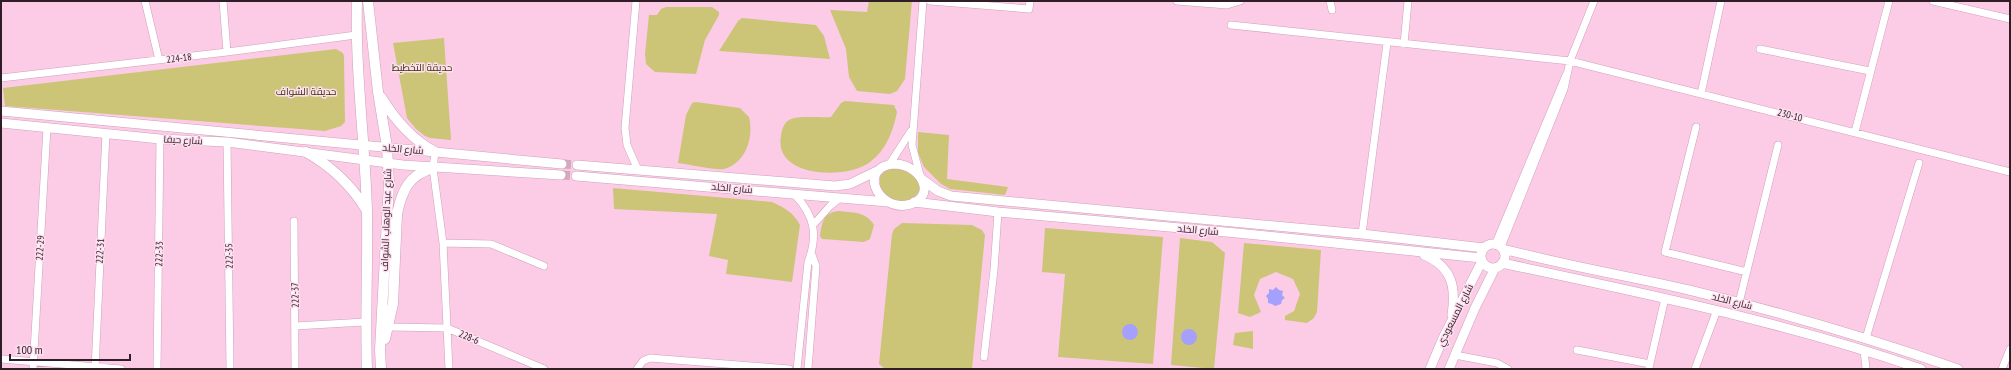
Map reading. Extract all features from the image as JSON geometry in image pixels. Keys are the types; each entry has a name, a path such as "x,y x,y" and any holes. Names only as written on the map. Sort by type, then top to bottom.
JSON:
{"main road":[{"name":"شارع عبد الوهاب الشواف","path":"356,1 356,35 367,211 365,322 367,369"},
{"name":"شارع عبد الوهاب الشواف","path":"368,1 378,92 387,147 389,183 380,350 381,369"},
{"path":"378,92 392,114 408,132 419,143 434,152"},
{"name":"شارع حيفا","path":"1,111 363,145"},
{"name":"شارع حيفا","path":"1,123 160,139 227,142 364,160"},
{"name":"شارع الخلد","path":"363,145 562,164"},
{"path":"306,152 339,175 354,192 367,211"},
{"name":"شارع الخلد","path":"364,160 388,164 433,168 561,175"},
{"path":"889,164 908,166 921,177 924,191 921,197 914,202 903,205 888,202 878,194 874,186 874,178 879,170 889,164"},
{"name":"شارع الخلد","path":"577,165 835,186 850,184 879,170"},
{"path":"380,350 389,327 393,304 397,214 400,200 404,189 421,171 433,168"},
{"name":"شارع الخلد","path":"576,176 738,188 795,195 888,202"},
{"name":"شارع الخلد","path":"921,177 938,191 951,196 1362,234 1484,248"},
{"path":"738,188 739,178"},
{"name":"شارع الخلد","path":"914,202 998,212 1237,233 1482,259"},
{"path":"1490,245 1500,247 1505,256 1499,266 1488,267 1482,259 1484,248 1490,245"},
{"name":"شارع الخلد","path":"1500,247 1739,303 1866,338 1958,369"},
{"path":"1418,252 1441,265 1451,280 1454,303 1451,323"},
{"name":"شارع المسعودي","path":"1430,369 1482,259"},
{"name":"شارع الخلد","path":"1499,266 1665,298 1717,310 1864,350 1921,369"},
{"name":"شارع المسعودي","path":"1449,369 1499,266"}],"street":[{"path":"145,1 158,60"},
{"path":"224,1 227,52"},
{"path":"636,1 625,128 627,145 638,170"},
{"path":"921,177 912,145 923,1"},
{"path":"930,1 1029,9 1030,1"},
{"path":"1177,1 1227,5 1240,1"},
{"path":"1330,1 1332,10"},
{"path":"1404,44 1408,1"},
{"path":"1500,247 1564,89 1570,61 1594,1"},
{"path":"1701,94 1721,1"},
{"path":"1855,132 1889,1"},
{"path":"1933,1 2010,19"},
{"name":"230-10","path":"1231,25 1387,43 1570,61 2010,172"},
{"name":"224-18","path":"1,78 227,52 356,35"},
{"path":"1362,234 1387,43"},
{"path":"1760,49 1870,71"},
{"path":"889,164 906,140 914,124"},
{"path":"1696,127 1665,252 1747,272"},
{"name":"222-29","path":"33,365 47,128"},
{"name":"222-31","path":"95,368 106,133"},
{"name":"222-33","path":"157,369 160,139"},
{"name":"222-35","path":"227,142 230,369"},
{"path":"1739,303 1778,145"},
{"path":"434,152 433,168 442,243 449,369"},
{"path":"1866,338 1919,164"},
{"path":"795,195 810,215 813,225 812,255 816,266 808,369"},
{"path":"813,225 830,206 840,198"},
{"path":"984,357 994,270 998,212"},
{"name":"222-37","path":"294,221 296,326 295,369"},
{"path":"442,243 491,244 544,266"},
{"path":"797,369 808,262 812,255"},
{"path":"1577,350 1635,361 1650,367 1665,298"},
{"path":"1695,369 1717,310"},
{"path":"296,326 365,322"},
{"name":"228-6","path":"389,327 447,328 544,369"},
{"path":"2002,369 2010,349"},
{"path":"1864,350 1866,369"},
{"path":"1455,355 1497,363 1508,369"},
{"path":"637,369 643,361 650,358 717,366 789,369"},
{"path":"1,359 33,365 121,369"},
{"path":"1633,369 1635,361"}],"green space":[{"path":"869,1 912,1 905,79 897,91 890,94 857,91 849,77 846,49 830,10 867,12"},
{"path":"666,7 712,7 719,12 719,15 705,40 696,74 655,72 646,64 645,54 649,15 657,15 661,9"},
{"path":"742,18 816,25 824,36 830,59 719,51 738,21"},
{"name":"حديقة التخطيط","path":"444,38 451,140 430,138 425,136 416,129 407,118 393,43"},
{"name":"حديقة الشواف","path":"336,49 343,53 344,56 345,122 341,126 325,131 5,106 3,88"},
{"path":"845,101 894,105 897,112 891,133 885,146 876,157 859,168 830,173 814,172 800,167 788,160 782,150 781,136 785,123 793,118 831,117 841,103"},
{"path":"696,102 740,108 749,117 750,133 747,148 738,161 732,166 721,169 678,163 686,115 692,103"},
{"path":"918,132 949,135 947,179 1008,187 1005,195 950,189 941,184 924,167 918,153"},
{"path":"892,168 910,172 915,177 921,185 917,195 904,201 894,200 888,197 880,188 880,176 885,171"},
{"path":"613,188 772,202 781,206 791,214 800,225 792,282 726,274 728,260 709,256 717,214 614,209"},
{"path":"838,211 863,215 871,220 874,225 870,239 864,242 822,239 820,236 824,219 829,214"},
{"path":"902,223 972,225 982,230 985,235 972,369 885,369 879,364 892,234 894,229"},
{"path":"1045,228 1163,237 1153,364 1058,357 1065,274 1042,272"},
{"path":"1180,238 1212,242 1225,253 1214,369 1171,365"},
{"path":"1244,243 1321,250 1317,312 1314,318 1307,323 1285,320 1285,316 1294,311 1300,294 1293,279 1276,272 1260,279 1254,295 1261,312 1250,317 1238,313"},
{"path":"1253,331 1253,349 1233,345 1235,333"}],"shaded area":[{"path":"1276,287 1283,291 1282,295 1285,298 1282,300 1281,304 1275,306 1268,303 1266,296 1269,293 1269,289 1273,290"},
{"path":"1130,324 1136,326 1138,332 1136,338 1130,340 1124,338 1122,332 1124,326"},
{"path":"1189,329 1195,331 1197,337 1195,343 1189,345 1183,343 1181,337 1183,331"}],"tunnel":[{"path":"562,164 577,165"},
{"path":"561,175 576,176"}]}
